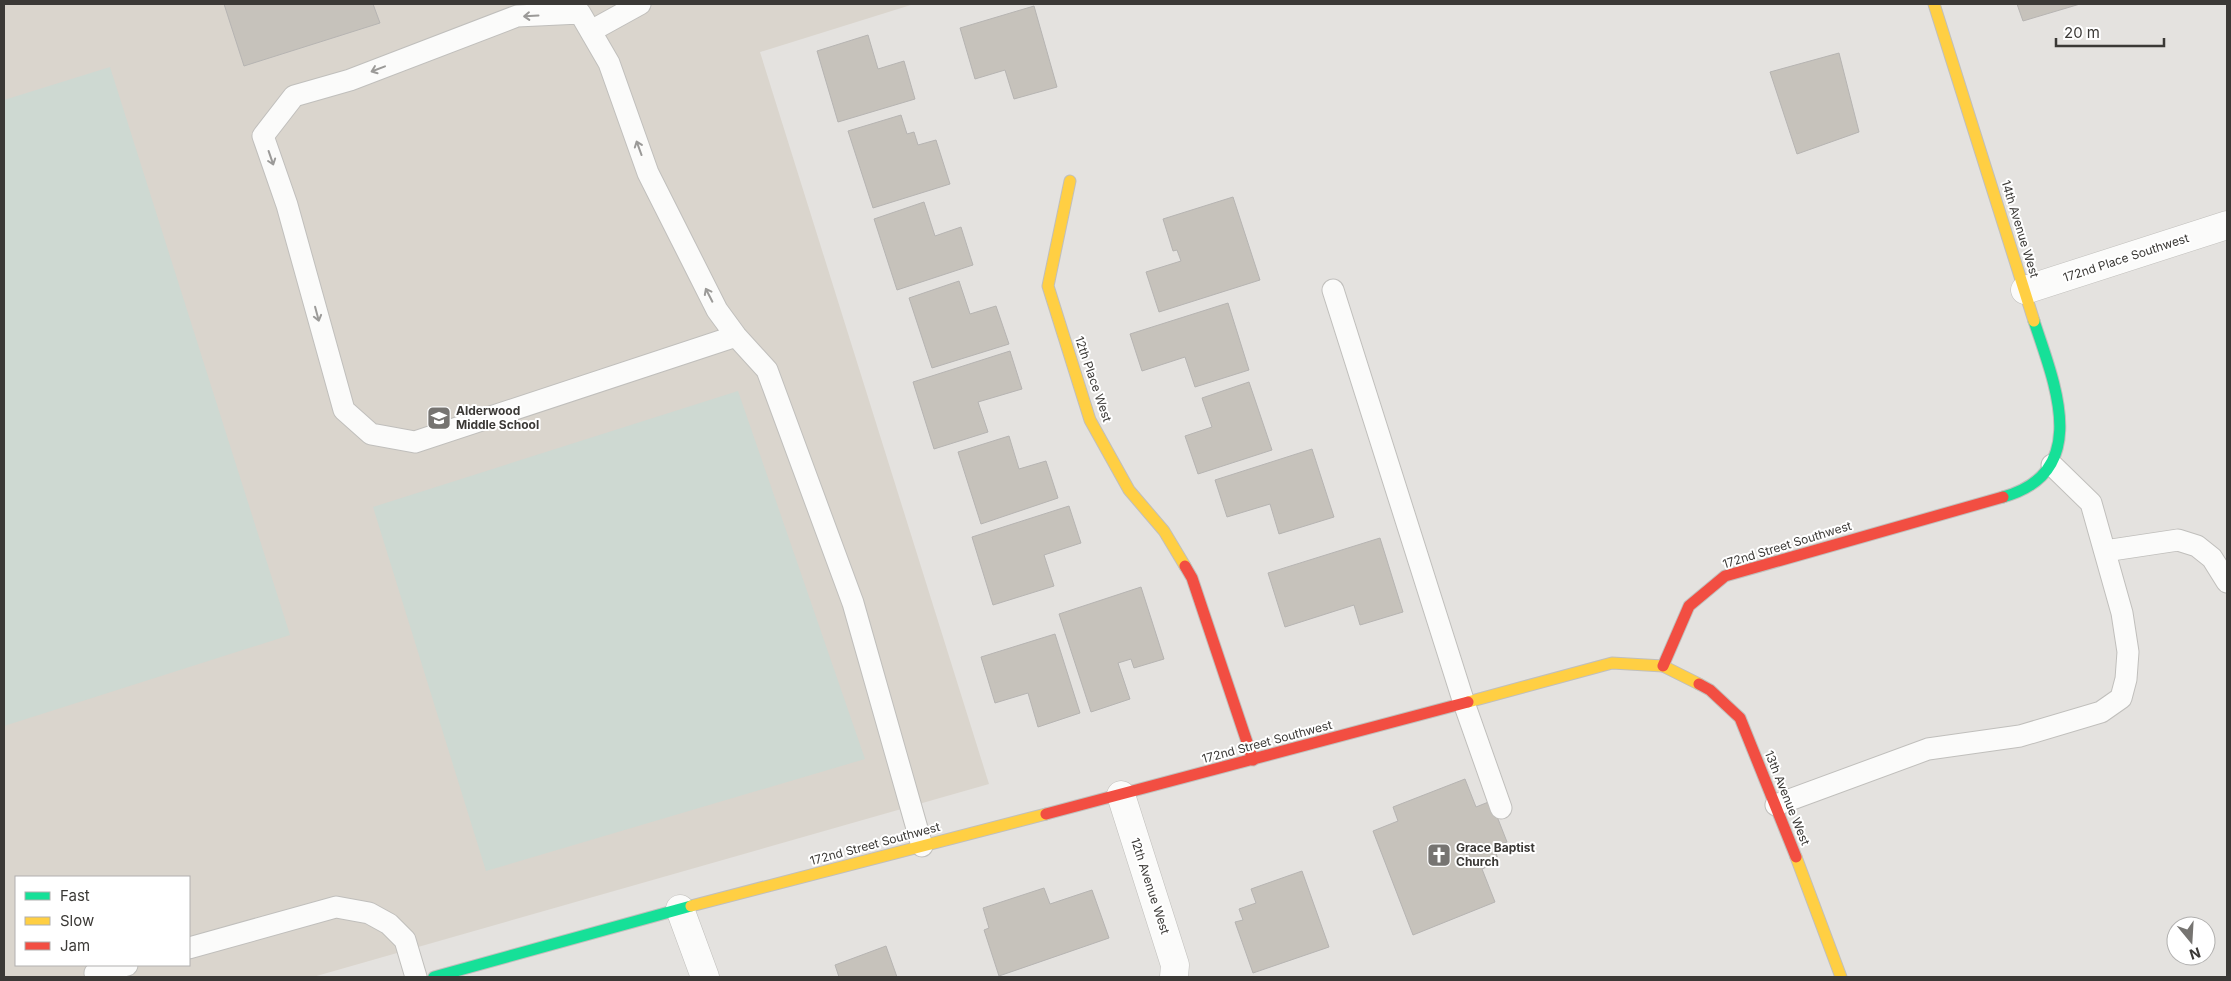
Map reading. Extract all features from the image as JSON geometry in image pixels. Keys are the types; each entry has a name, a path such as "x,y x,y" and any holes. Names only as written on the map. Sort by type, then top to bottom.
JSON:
{"street":[{"name":"14th Avenue West","path":"1934,4 2057,392 2057,445 2052,466"},
{"name":"12th Place West","path":"1070,181 1048,286 1090,420 1129,490 1164,531 1192,578 1253,760"},
{"name":"172nd Place Southwest","path":"2024,290 2227,225"},
{"name":"172nd Street Southwest","path":"434,977 680,909 1121,795 1612,663 1662,666 1688,606 1725,576 2008,496 2033,483 2052,466"},
{"name":"13th Avenue West","path":"1662,666 1710,690 1740,718 1776,805 1841,977"},
{"name":"12th Avenue West","path":"1121,795 1175,965 1174,977"},
{"path":"680,909 705,977"}],"lane":[{"path":"591,31 640,4"},
{"path":"736,336 415,442 371,434 344,410 287,205 263,136 294,96 350,80 516,16 580,13 609,63 648,173 717,310 736,336 768,370 853,603 922,846"},
{"path":"1333,290 1464,703 1501,808"},
{"path":"1776,805 1928,749 2020,736 2101,712 2121,698 2126,680 2128,652 2122,613 2091,502 2052,466"},
{"path":"2105,551 2178,540 2197,546 2212,558 2227,582"},
{"path":"190,948 336,907 369,914 389,924 405,940 416,977"},
{"path":"95,974 123,966"}],"shaded area":[{"name":"Alderwood Middle School","path":"4,4 914,4 760,52 989,784 313,977 4,977"},
{"path":"110,67 290,635 4,726 4,100"},
{"path":"738,391 865,759 486,871 373,507"}],"building":[{"path":"224,4 373,4 380,23 244,66"},
{"path":"2017,4 2080,4 2023,21"},
{"path":"1034,6 1057,87 1014,99 1005,70 975,79 960,28"},
{"path":"868,35 878,69 904,61 915,99 838,122 817,51"},
{"path":"1839,53 1859,132 1797,154 1770,72"},
{"path":"901,115 907,134 914,132 918,145 936,140 950,184 873,208 848,131"},
{"path":"1233,197 1260,280 1159,312 1146,272 1181,261 1177,250 1173,251 1163,219"},
{"path":"924,202 935,236 961,227 973,265 897,290 874,219"},
{"path":"959,281 970,314 996,306 1009,344 932,368 909,298"},
{"path":"1228,303 1249,370 1195,387 1185,357 1142,371 1130,334"},
{"path":"1010,351 1022,389 978,402 988,432 934,449 913,382"},
{"path":"1249,382 1272,450 1198,474 1185,436 1212,427 1202,398"},
{"path":"1009,436 1019,469 1046,461 1058,498 981,524 958,452"},
{"path":"1312,449 1334,517 1279,534 1270,504 1227,517 1215,480"},
{"path":"1069,506 1081,543 1044,555 1054,586 993,605 972,537"},
{"path":"1380,538 1403,612 1360,625 1354,605 1285,627 1268,573"},
{"path":"1141,587 1164,659 1134,668 1131,659 1118,663 1130,699 1091,712 1059,614"},
{"path":"1055,634 1080,713 1038,727 1028,693 995,703 981,657"},
{"name":"Grace Baptist Church","path":"1465,779 1476,807 1491,801 1507,842 1494,847 1499,862 1482,869 1495,902 1413,935 1373,831 1398,821 1393,807"},
{"path":"1302,871 1329,947 1253,973 1235,922 1243,920 1239,909 1256,903 1251,889"},
{"path":"1044,888 1050,904 1092,890 1109,938 999,976 984,930 989,928 983,908"},
{"path":"886,946 897,977 839,977 835,965"}],"traffic: fast":[{"path":"2003,497 2031,485 2049,468 2058,446 2060,423 2057,397 2034,321"},
{"path":"434,977 691,906"}],"traffic: slow":[{"path":"1934,4 2034,321"},
{"path":"1070,181 1048,286 1090,420 1129,490 1164,531 1185,566"},
{"path":"1468,702 1612,663 1663,666 1699,684"},
{"path":"691,906 1046,814"},
{"path":"1796,857 1841,977"}],"traffic: jam":[{"path":"1663,666 1689,606 1725,576 2003,497"},
{"path":"1185,566 1192,578 1253,760"},
{"path":"1699,684 1710,690 1740,718 1796,857"},
{"path":"1046,814 1468,702"}],"place":[{"name":"Alderwood Middle School","path":"439,418"},
{"name":"Grace Baptist Church","path":"1439,855"}]}
